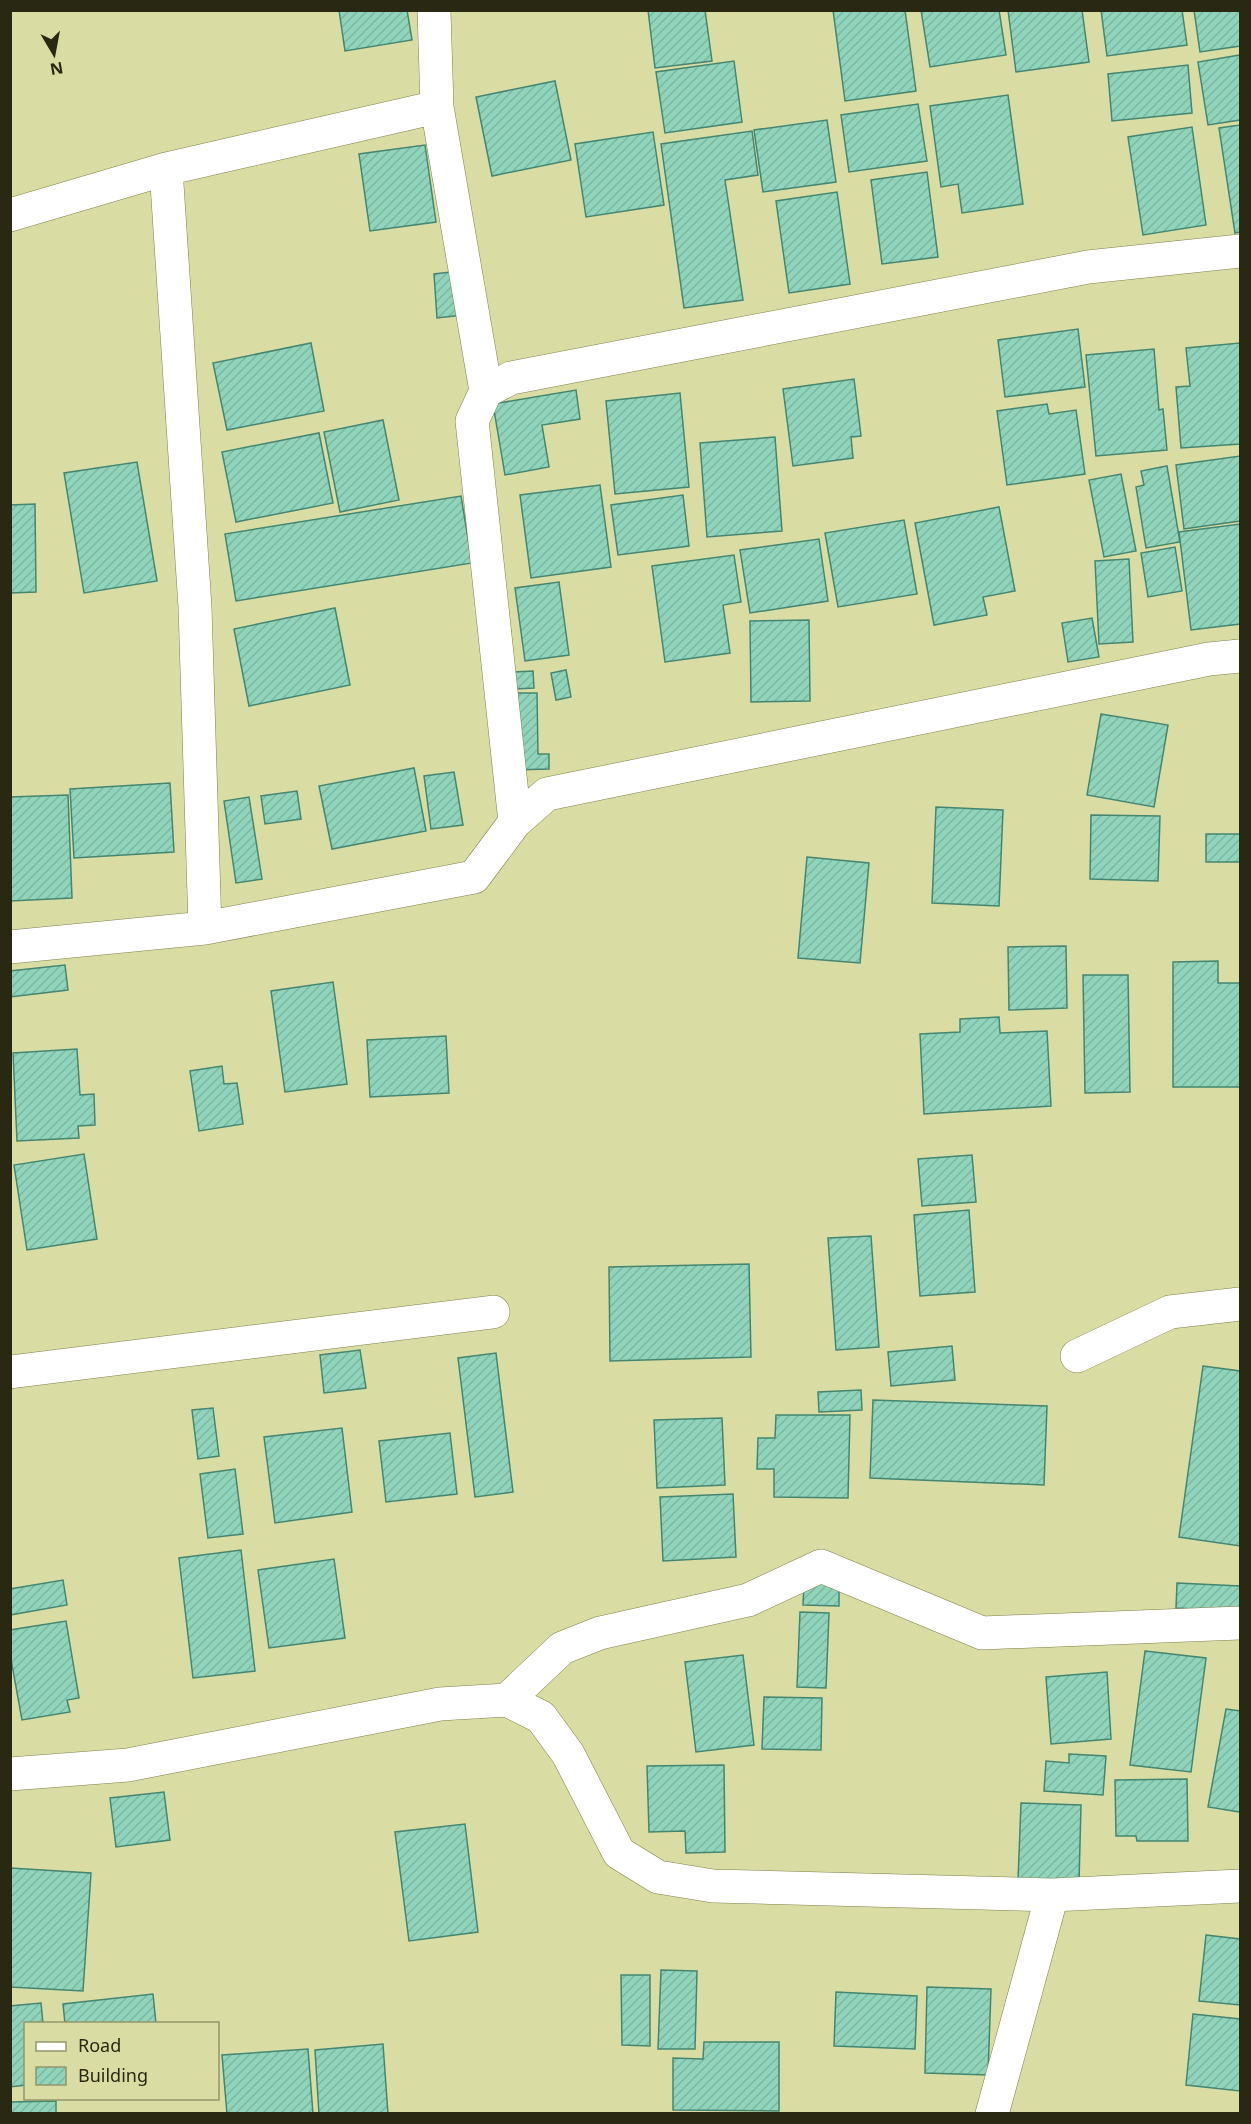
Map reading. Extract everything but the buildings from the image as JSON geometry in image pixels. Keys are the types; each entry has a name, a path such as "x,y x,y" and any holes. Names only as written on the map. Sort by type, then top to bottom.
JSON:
{"street":[{"path":"434,10 437,107 486,391 472,420 515,822"},
{"path":"10,215 166,169 437,107"},
{"path":"166,169 195,607 205,928"},
{"path":"486,391 511,378 1088,267 1240,251"},
{"path":"10,947 205,928 474,877 515,822 547,794 1209,659 1240,656"},
{"path":"1077,1356 1170,1312 1240,1304"},
{"path":"10,1372 492,1312"},
{"path":"507,1700 562,1648 600,1633 748,1600 820,1566 982,1634 1240,1623"},
{"path":"10,1774 128,1765 440,1704 507,1700 541,1717 568,1754 619,1853 658,1877 713,1886 1052,1895 1240,1886"},
{"path":"992,2114 1052,1895"}]}
